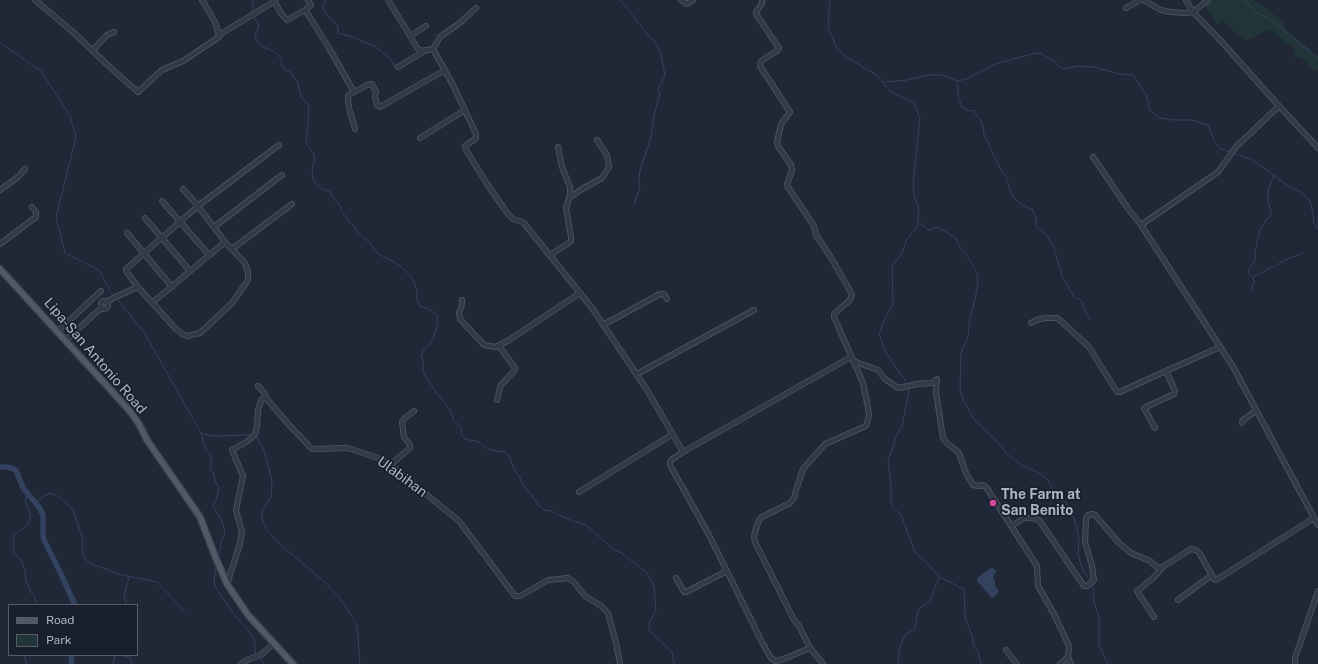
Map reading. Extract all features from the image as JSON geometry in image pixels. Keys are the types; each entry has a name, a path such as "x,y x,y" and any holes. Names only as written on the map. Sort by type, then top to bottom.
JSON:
{"main road":[{"name":"Lipa-San Antonio Road","path":"0,269 129,410 139,424 147,440 200,517 227,584 248,615 293,664"}],"street":[{"path":"35,0 60,20 138,92 162,70 184,60 219,35 274,1 287,20 311,5 308,0"},
{"path":"202,0 219,35"},
{"path":"388,0 418,49 422,51 433,49"},
{"path":"681,0 687,4 693,0"},
{"path":"762,0 762,4 756,14 779,48 777,51 761,61 760,66 790,112 781,124 777,142 778,146 791,165 792,171 787,184 814,226 816,235 852,294 850,300 834,314 834,317 863,383 868,414 866,426 824,444 803,469 794,498 790,503 762,517 757,525 754,537 794,620 799,626 810,648 823,664"},
{"path":"1126,8 1142,0 1170,12 1185,13 1193,12 1208,0"},
{"path":"1186,0 1193,12 1318,148"},
{"path":"433,49 440,37 461,22 476,8"},
{"path":"304,10 329,48 354,92"},
{"path":"410,36 426,26"},
{"path":"93,50 107,34 114,32"},
{"path":"433,49 466,110 476,137 465,146 465,148 487,184 508,214 513,219 523,222 580,293 637,374 683,452"},
{"path":"398,67 426,50"},
{"path":"355,129 348,98 349,95 367,85 372,84 376,92 375,97 377,105 380,107 444,70"},
{"path":"1141,225 1218,172 1236,147 1279,106"},
{"path":"420,138 466,110"},
{"path":"569,198 586,186 602,178 609,167 607,155 597,140"},
{"path":"183,189 198,206 226,242 245,263 248,272 248,280 232,303 200,333 187,336 176,329 138,287 126,270 198,206 278,145"},
{"path":"550,255 571,241 566,212 571,191 570,183 562,167 558,147"},
{"path":"1093,157 1141,225 1232,366 1318,525"},
{"path":"0,190 18,177 25,169"},
{"path":"214,227 282,175"},
{"path":"162,201 209,256"},
{"path":"232,249 292,204"},
{"path":"0,244 36,217 36,212 32,207"},
{"path":"144,218 190,272"},
{"path":"127,233 172,287"},
{"path":"153,302 226,242"},
{"path":"66,340 101,308 107,308 107,302 138,287"},
{"path":"58,331 101,291"},
{"path":"462,300 459,313 460,319 484,345 492,347 499,346 580,293"},
{"path":"603,325 660,294 664,294 667,299"},
{"path":"637,374 754,310"},
{"path":"1031,323 1038,319 1047,318 1057,318 1062,321 1089,347 1117,392 1120,392 1220,347"},
{"path":"498,400 501,385 515,368 499,346"},
{"path":"810,648 781,660 775,661 772,658 763,644 709,535 670,465 671,460 683,452 852,359"},
{"path":"852,359 878,370 885,379 899,388 917,384 932,383 937,379 936,392 943,438 959,453 966,473 973,485 984,485 1037,566 1038,586 1054,614 1069,646 1068,657 1071,664"},
{"path":"1155,428 1144,408 1174,394 1175,391 1166,371"},
{"name":"Ulabihan","path":"258,386 265,394 266,398 310,448 348,448 384,460 459,521 516,596 520,596 548,580 568,578 577,584 585,596 605,609 608,613 620,664"},
{"path":"227,584 240,544 242,532 236,510 244,476 232,450 248,441 255,434 258,410 262,399 266,398"},
{"path":"390,465 411,447 404,437 402,422 414,411"},
{"path":"1242,423 1243,420 1256,411"},
{"path":"579,492 673,434"},
{"path":"1011,526 1025,518 1039,520 1084,586 1088,586 1094,580 1086,542 1086,519 1087,516 1091,514 1094,515 1119,543 1133,555 1150,561 1160,568 1194,548 1200,554 1214,580 1314,518"},
{"path":"1154,617 1137,591 1153,578 1164,566"},
{"path":"676,578 684,592 686,592 727,571"},
{"path":"1178,600 1212,575"},
{"path":"1295,664 1295,658 1318,591"},
{"path":"241,664 249,659 261,655 274,643"},
{"path":"1006,650 1017,664"},
{"path":"1060,664 1068,657"}],"green space":[{"path":"1208,0 1254,0 1286,23 1283,26 1318,56 1318,69 1314,71 1304,60 1298,57 1294,58 1294,46 1291,44 1284,44 1280,37 1269,30 1245,41 1223,21 1217,25 1203,4"}],"water":[{"path":"992,567 997,572 994,573 993,578 995,581 995,586 999,591 992,598 977,581 977,578"}],"waterway":[{"path":"253,0 253,12"},
{"path":"326,0 322,6 327,15 338,27 338,33 350,36 376,47 389,58 394,67"},
{"path":"620,0 650,38 653,39 661,53 665,76 658,89 660,94 654,114 651,137 640,170 640,187 634,204"},
{"path":"830,0 828,28 837,48 846,57 875,74 886,87 895,94 914,103 920,118 913,184 914,196 919,211 917,227 906,240 903,251 892,267 893,303 879,334 885,350 907,385"},
{"path":"1244,0 1255,12 1271,20 1318,58"},
{"path":"254,17 259,26 255,36 256,41 263,47 274,51 278,55 284,69 290,72 297,81 301,97 308,104 309,119 306,140 314,154 315,159 312,176 314,181 323,190 329,191 341,207 341,210 349,222 355,227 358,233 369,242 377,253 404,269 412,278 417,290 417,301 420,306 429,309 437,315 438,323 433,339 423,351 421,356 423,360 423,372 450,410 454,421 461,427 462,435 465,439 479,442 491,450 504,452 509,456 522,483 539,506 544,510 551,511 572,521 586,525 614,550 623,554 647,573 654,587 656,610 649,624 649,630 672,652 674,664"},
{"path":"0,43 41,71 70,116 76,137 56,217 65,253 99,270 109,289 115,296"},
{"path":"884,82 907,80 928,75 942,75 957,81 967,79 995,64 1036,53 1042,54 1054,61 1062,69 1079,66 1094,67 1120,74 1133,75 1146,94 1150,110 1159,118 1192,120 1208,125 1214,141 1221,149 1231,152"},
{"path":"957,81 959,100 962,107 967,110 974,111 981,121 984,135 1002,172 1006,176 1013,197 1022,205 1032,209 1036,218 1037,228 1046,234 1054,248 1062,276 1074,297 1081,300 1089,319"},
{"path":"1234,153 1253,160 1291,188 1302,192 1310,201 1314,224 1318,229"},
{"path":"1251,290 1254,282 1253,277 1248,273 1255,261 1255,252 1260,230 1266,220 1271,216 1268,202 1268,190 1274,175"},
{"path":"918,221 928,230 937,227 955,237 977,273 978,282 970,317 968,337 961,353 960,390 964,401 975,421 996,440 1007,454 1023,466 1038,472 1047,479 1056,494 1067,504 1074,518 1079,537 1078,555 1081,565 1090,581"},
{"path":"1254,276 1285,260 1303,253"},
{"path":"117,299 144,332 201,433 206,450 211,456 210,469 213,472 219,488 216,501 213,506 221,519 225,531 221,541 218,558"},
{"path":"908,388 909,391 902,426 897,434 888,462 891,485 891,501 893,508 901,515 915,552 939,577 964,589 965,617 981,664"},
{"path":"201,433 212,436 251,435"},
{"path":"254,436 257,438 264,450 272,481 271,497 262,510 262,517 266,529 282,546 324,581 339,597 356,623 360,664"},
{"path":"0,467 8,467 16,470 23,488 39,507 43,515 43,536 45,542 75,604"},
{"path":"27,493 25,501 30,511 30,521 14,536 13,543 14,552 21,560 25,571 26,580 30,591 35,597 36,604"},
{"path":"35,502 48,494 53,494 61,498 73,510 83,539 82,545 85,559 91,564 117,574 157,582 185,613"},
{"path":"216,563 214,582 216,588 234,614 252,635 255,643 255,654"},
{"path":"127,604 124,597 129,577"},
{"path":"898,664 900,646 906,634 915,629 918,610 930,600 939,578"},
{"path":"1091,584 1094,591 1093,599 1099,618 1099,645 1108,664"},
{"path":"24,656 26,664"},
{"path":"71,664 72,656"},
{"path":"113,664 115,656"},
{"path":"124,656 131,658 132,664"},
{"path":"260,657 264,664"}],"place":[{"name":"The Farm at San Benito","path":"993,503"}]}
